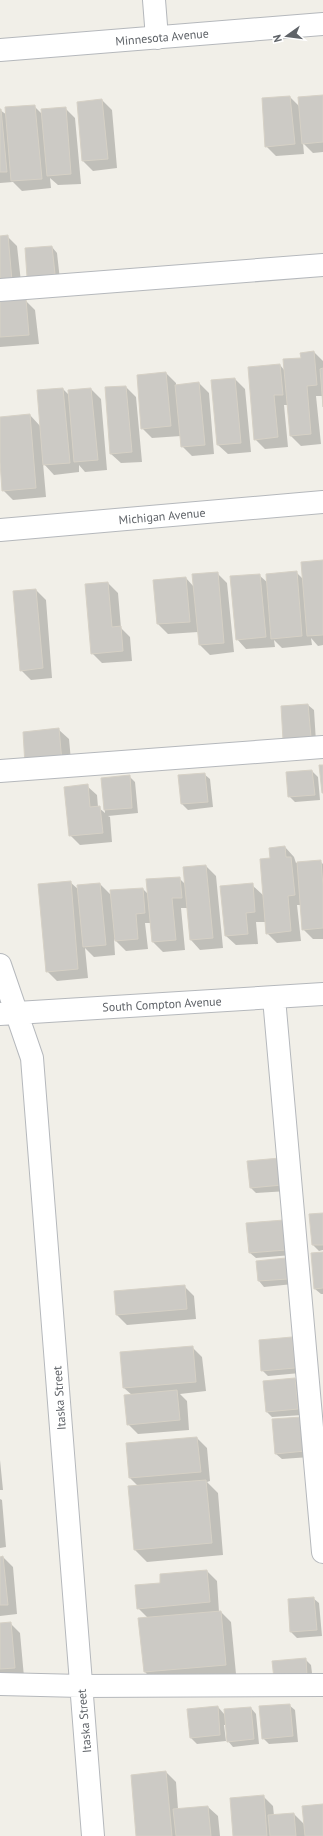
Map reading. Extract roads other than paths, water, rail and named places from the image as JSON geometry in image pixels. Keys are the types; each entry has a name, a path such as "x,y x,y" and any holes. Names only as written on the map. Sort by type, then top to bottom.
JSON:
{"street":[{"path":"154,0 157,38"},
{"name":"Minnesota Avenue","path":"0,50 323,24"},
{"path":"0,290 323,265"},
{"name":"Michigan Avenue","path":"0,530 323,502"},
{"path":"0,771 323,747"},
{"name":"Itaska Street","path":"0,965 8,1014 32,1058 93,1836"},
{"name":"South Compton Avenue","path":"8,1014 323,994"},
{"path":"274,998 323,1552"},
{"path":"0,1684 81,1686 323,1685"}]}
